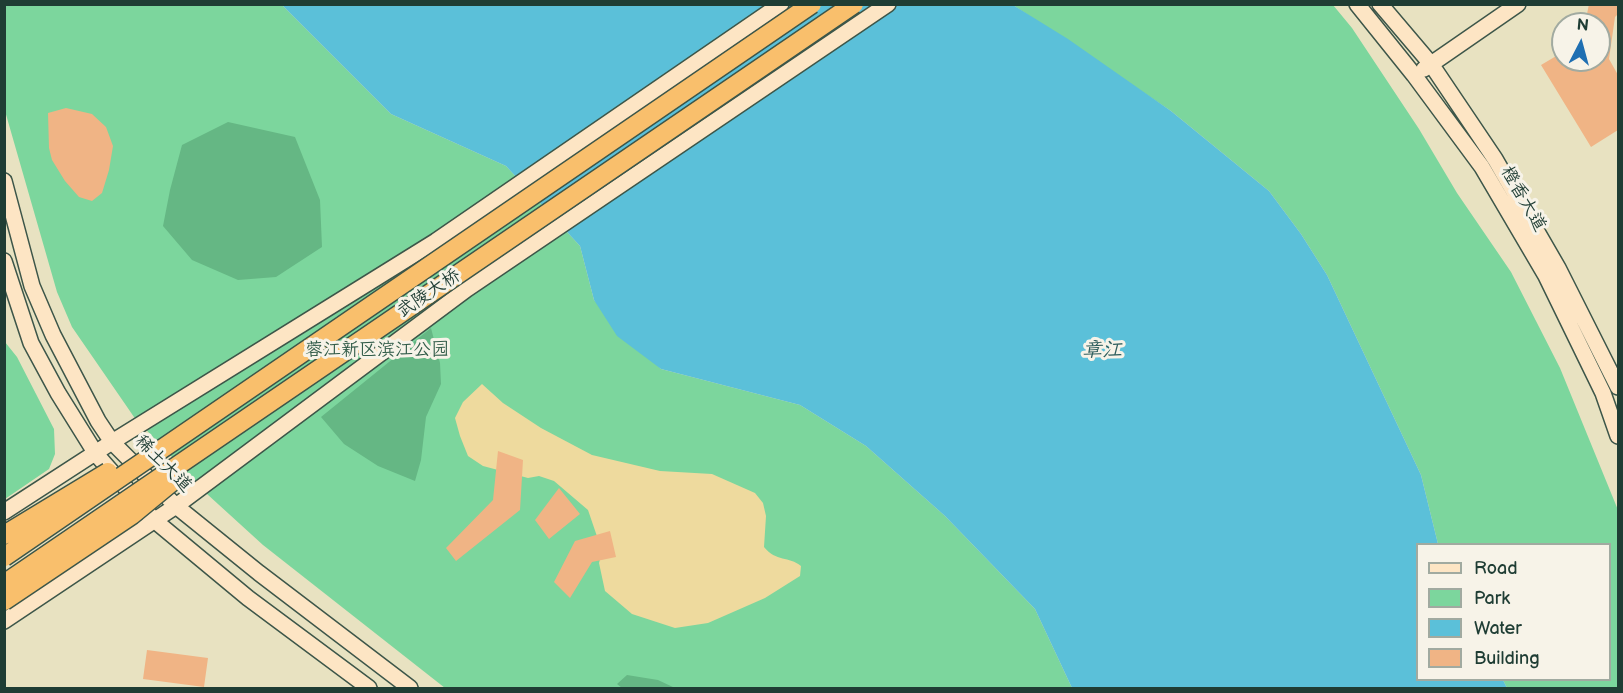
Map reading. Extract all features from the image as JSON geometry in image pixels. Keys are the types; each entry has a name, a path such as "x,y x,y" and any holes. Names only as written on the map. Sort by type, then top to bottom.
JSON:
{"main road":[{"path":"4,512 112,442 436,241 782,4"},
{"name":"武陵大桥","path":"4,557 812,4"},
{"name":"武陵大桥","path":"4,584 854,4"},
{"path":"4,621 176,506 467,289 888,4"},
{"name":"橙香大道","path":"1357,4 1414,75 1482,167 1546,276 1615,416 1618,436"},
{"name":"橙香大道","path":"1380,4 1431,64 1495,159 1547,248 1618,386"},
{"path":"1414,75 1518,4"},
{"name":"稀土大道","path":"4,181 32,286 53,335 98,421 112,442 176,506 259,573 410,688"},
{"path":"4,261 10,303 58,393 96,454 154,520 248,598 369,688"},
{"path":"4,535 269,375"},
{"path":"1603,393 1618,386"},
{"path":"4,601 132,514 281,394"}],"green space":[{"name":"蓉江新区滨江公园","path":"4,5 282,5 391,114 506,166 580,246 594,300 661,369 800,405 866,446 945,516 1035,609 1072,688 445,688 263,545 207,494 134,417 72,327 57,292 5,111"},
{"path":"1013,5 1333,5 1352,28 1419,129 1457,193 1511,272 1560,368 1618,510 1618,688 1507,688 1504,681 1611,681 1611,543 1438,543 1421,475 1327,275 1301,234 1269,191 1171,111"},
{"path":"228,122 295,137 320,200 322,247 276,277 238,280 192,260 163,226 182,145"},
{"path":"431,328 440,363 441,384 426,417 421,460 415,481 378,466 344,444 321,417"},
{"path":"5,342 17,357 54,429 55,454 49,469 5,499"},
{"path":"627,675 658,680 675,688 622,688 617,684"}],"sand":[{"path":"482,384 503,403 541,428 592,455 660,471 712,474 755,493 763,503 766,516 764,547 773,555 801,566 800,576 765,598 708,623 675,628 632,614 605,591 599,563 602,551 588,510 554,481 539,476 528,478 483,466 468,456 455,418 463,402"}],"water":[{"name":"章江","path":"282,5 1013,5 1068,39 1171,111 1269,191 1301,234 1327,275 1421,475 1438,543 1416,543 1416,681 1504,681 1507,688 1072,688 1035,609 945,516 866,446 800,405 661,369 617,336 594,300 580,246 506,166 391,114"}],"building":[{"path":"1589,4 1618,4 1611,45 1611,12 1587,12"},
{"path":"1551,59 1551,72 1611,72 1611,63 1618,75 1618,130 1591,147 1541,65"},
{"path":"66,108 92,114 106,127 113,146 102,193 92,201 79,197 65,181 52,160 49,148 48,113"},
{"path":"498,451 523,460 520,510 456,561 446,548 493,500"},
{"path":"559,488 580,514 549,539 535,520"},
{"path":"610,531 616,557 592,562 570,598 554,582 575,541"},
{"path":"147,650 208,658 204,687 143,679"}]}
